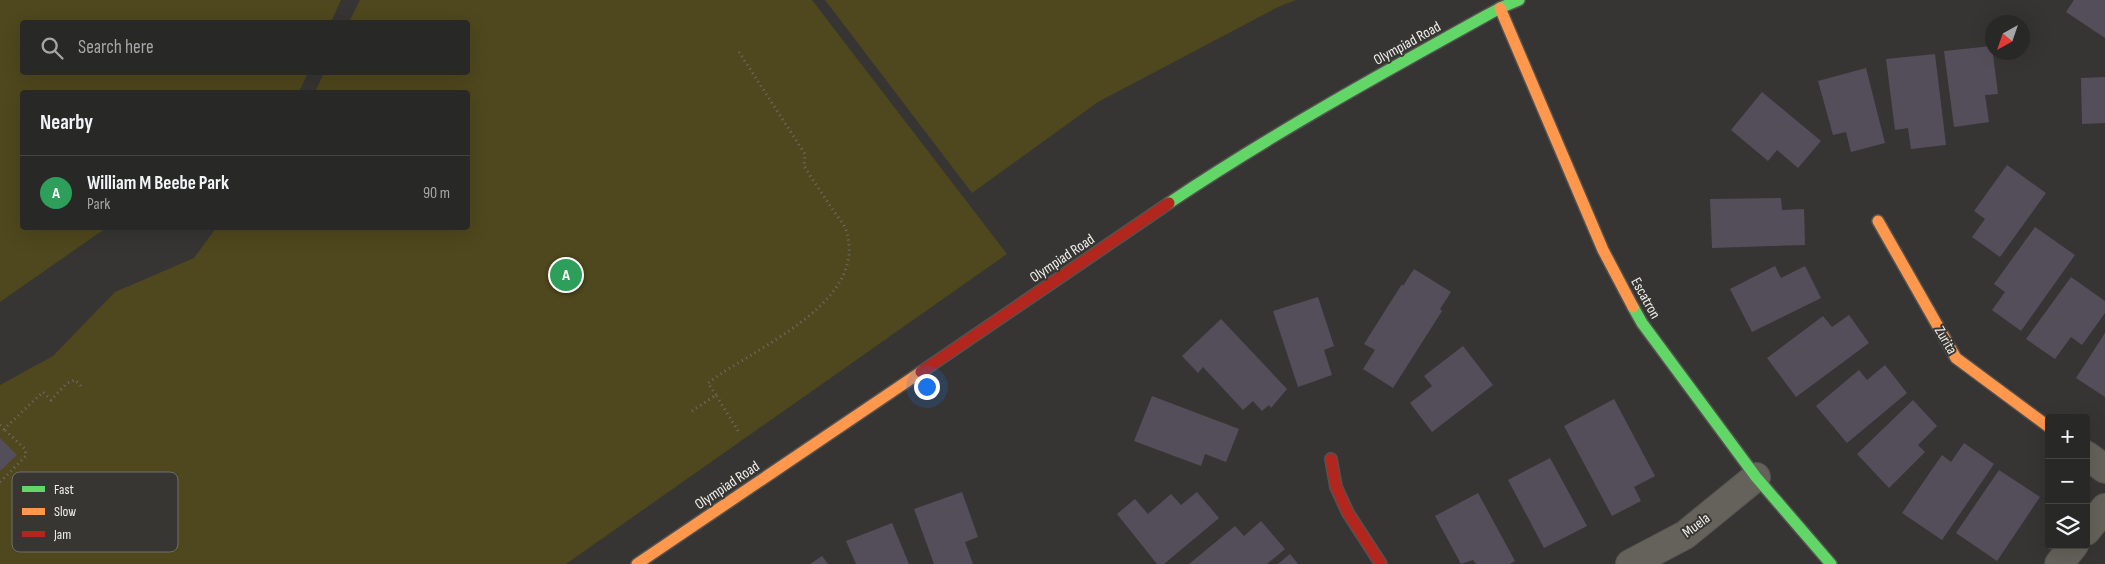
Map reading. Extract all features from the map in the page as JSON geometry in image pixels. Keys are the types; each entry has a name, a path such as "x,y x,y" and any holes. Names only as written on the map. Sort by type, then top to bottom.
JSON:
{"street":[{"name":"Olympiad Road","path":"636,564 1211,175 1346,94 1500,8 1519,0"},
{"name":"Escatron","path":"1500,8 1603,250 1642,323 1756,478 1831,564"},
{"name":"Zurita","path":"1878,221 1956,358 2045,425"},
{"path":"2090,458 2105,469"},
{"path":"1331,459 1336,487 1380,564"},
{"name":"Muela","path":"1630,564 1686,535 1756,478"},
{"path":"2090,526 2105,508"},
{"path":"2059,564 2071,549"}],"path":[{"path":"739,52 805,154 804,166 845,227 850,243 843,276 828,298 800,323 727,368 708,383 740,434"},
{"path":"4,429 43,392 51,400 67,383 75,380 83,388"},
{"path":"692,410 716,396"},
{"path":"0,425 25,449 26,456 0,482"}],"shaded area":[{"path":"0,0 341,0 332,20 20,20 20,75 307,75 300,90 20,90 20,230 103,230 0,302"},
{"path":"360,0 812,0 1007,254 566,564 0,564 0,385 53,356 115,292 194,258 215,230 470,230 470,90 316,90 323,75 470,75 470,20 350,20"},
{"path":"825,0 1296,0 1278,7 1098,102 972,193"}],"building":[{"path":"2074,0 2105,0 2105,38 2066,12"},
{"path":"1985,47 1985,60 1994,60 1998,94 1985,95 1989,122 1954,127 1944,51"},
{"path":"1935,54 1946,145 1911,149 1908,128 1895,130 1886,59"},
{"path":"1866,68 1885,143 1851,152 1846,132 1833,135 1818,81"},
{"path":"2105,77 2105,123 2082,124 2081,78"},
{"path":"1762,92 1821,141 1798,168 1777,150 1768,161 1731,130"},
{"path":"2007,165 2046,193 2000,257 1972,237 1985,219 1974,211"},
{"path":"1781,198 1782,210 1804,209 1805,245 1712,248 1710,199"},
{"path":"2035,227 2075,255 2021,331 1992,310 2005,292 1994,284"},
{"path":"1775,266 1781,278 1805,266 1821,298 1752,332 1730,289"},
{"path":"1414,269 1451,292 1440,309 1442,311 1393,388 1363,369 1375,350 1364,344 1402,284 1403,286"},
{"path":"2071,277 2105,301 2105,313 2082,345 2071,337 2055,359 2026,339"},
{"path":"1318,297 1334,346 1324,350 1332,375 1298,387 1273,311"},
{"path":"1849,315 1869,343 1796,397 1767,358 1823,316 1832,327"},
{"path":"1221,319 1287,389 1271,408 1269,405 1262,411 1253,401 1243,410 1203,367 1198,373 1182,356"},
{"path":"2105,333 2105,397 2076,378"},
{"path":"1463,346 1493,385 1432,432 1410,403 1432,386 1424,376"},
{"path":"1885,365 1907,393 1847,443 1816,406 1859,370 1867,380"},
{"path":"1152,396 1239,429 1226,462 1205,454 1201,466 1134,441"},
{"path":"1614,399 1655,476 1634,487 1641,501 1612,516 1564,426"},
{"path":"1913,400 1937,426 1918,445 1925,452 1889,488 1857,454"},
{"path":"0,438 17,455 0,471"},
{"path":"1964,443 1994,464 1942,540 1902,513 1942,455 1951,462"},
{"path":"1550,458 1587,526 1544,548 1508,480"},
{"path":"1999,470 2040,497 1997,561 1956,533"},
{"path":"962,492 978,537 965,542 973,564 934,564 914,509"},
{"path":"1197,492 1219,518 1164,564 1157,564 1117,514 1135,499 1148,514 1171,494 1181,505"},
{"path":"1478,493 1515,561 1510,564 1476,564 1473,560 1461,564 1435,516"},
{"path":"1261,521 1285,549 1267,564 1189,564 1235,526 1244,536"},
{"path":"892,523 909,564 856,564 846,541"},
{"path":"1290,554 1298,564 1278,564"},
{"path":"822,556 828,564 810,564"}],"traffic: fast":[{"path":"1169,203 1250,151 1332,102 1500,8 1519,0"},
{"path":"1633,307 1642,323 1756,477 1831,564"}],"traffic: slow":[{"path":"1500,8 1603,250 1633,307"},
{"path":"1878,221 1956,358 2045,424"},
{"path":"637,564 921,372"}],"traffic: jam":[{"path":"921,372 1169,203"},
{"path":"1331,459 1336,487 1348,513 1381,564"}],"place":[{"name":"William M Beebe Park","path":"566,275"}]}
